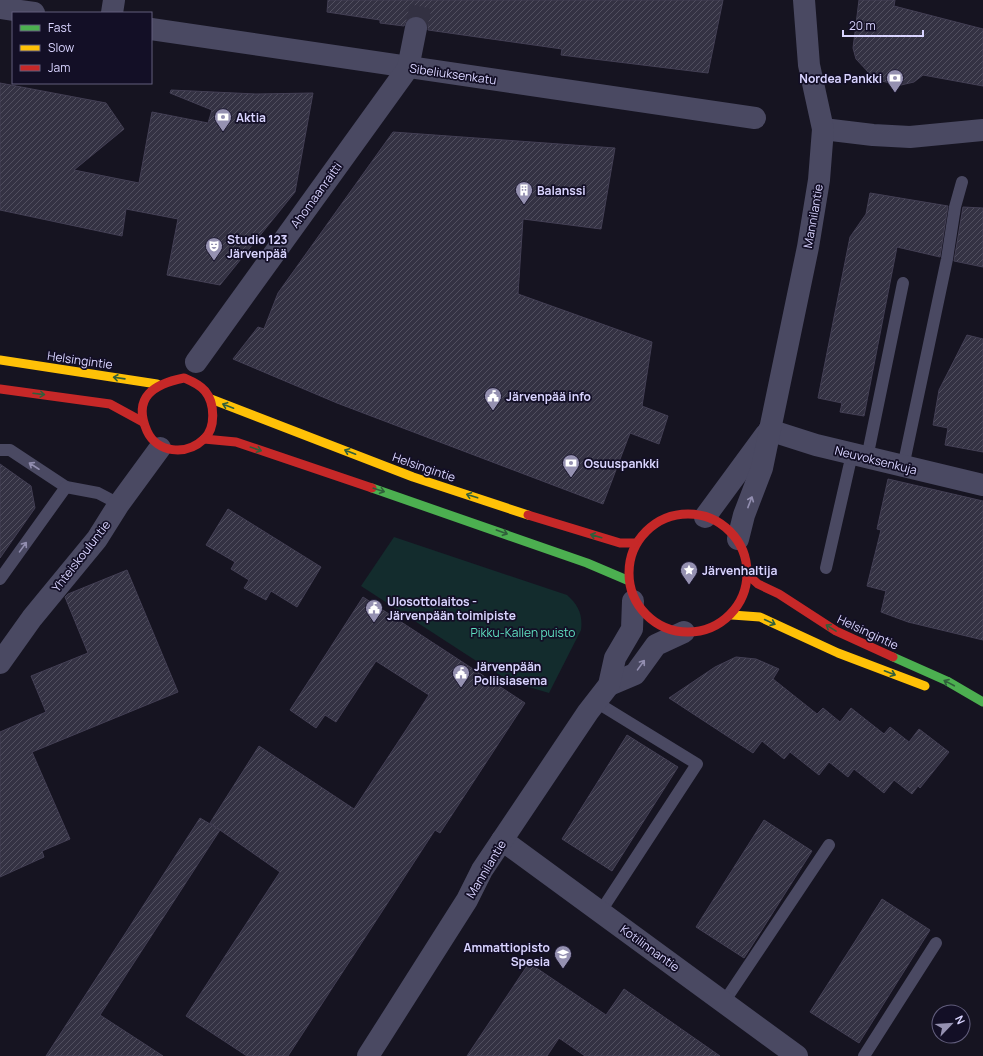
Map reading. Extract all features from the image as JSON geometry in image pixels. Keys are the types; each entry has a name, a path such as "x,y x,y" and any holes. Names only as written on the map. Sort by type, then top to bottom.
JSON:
{"main road":[{"name":"Helsingintie","path":"0,360 157,384"},
{"path":"204,439 210,429 212,419 211,399 195,382 184,378 169,380 157,384 146,394 143,403 143,422 151,439 160,448 171,451 184,449 204,439 236,442 427,506 587,563 627,580"},
{"path":"0,389 110,404 143,422"},
{"name":"Helsingintie","path":"211,399 420,479 588,534 620,543 634,543"},
{"path":"676,515 705,517 738,539 747,559 748,575 744,596 732,615 720,623 704,630 684,632 662,626 647,616 633,602 627,580 628,559 634,543 653,525 676,515"},
{"name":"Helsingintie","path":"748,575 758,584 778,594 836,631 947,681 983,702"},
{"path":"732,615 760,617 838,653 934,690"},
{"name":"Helsingintie","path":"956,698 964,701 983,702"}],"street":[{"path":"112,12 114,0"},
{"name":"Mannilantie","path":"738,539 744,515 762,468 808,247 819,180 823,129 809,65 804,0"},
{"path":"0,8 27,12"},
{"path":"408,68 416,28"},
{"name":"Sibeliuksenkatu","path":"152,29 755,118"},
{"name":"Ahomaanraitti","path":"196,362 408,68"},
{"path":"823,129 874,135 910,137 983,130"},
{"name":"Mannilantie","path":"705,517 769,430"},
{"name":"Neuvoksenkuja","path":"769,430 816,446 983,485"},
{"name":"Yhteiskouluntie","path":"0,663 32,618 97,539 119,504 160,448"},
{"name":"Mannilantie","path":"368,1056 467,900 482,870 602,693 614,658 632,629 633,602"},
{"path":"602,693 635,674 656,645 684,632"},
{"name":"Kotilinnantie","path":"502,840 797,1056"}],"lane":[{"path":"903,466 947,259 955,207 962,182"},
{"path":"826,568 859,456 903,283"},
{"path":"0,450 10,450 66,487 98,493 119,504"},
{"path":"0,579 66,487"},
{"path":"601,912 697,764 602,693"},
{"path":"724,1002 829,845"},
{"path":"864,1056 936,943"}],"green space":[{"name":"Pikku-Kallen puisto","path":"394,537 567,595 571,599 579,610 581,630 549,693 512,682 481,664 361,586"}],"building":[{"path":"328,0 723,0 708,73 561,55 562,49 428,30 428,24 425,19 418,16 412,16 407,19 404,26 380,23 380,20 327,12"},
{"path":"859,0 895,0 894,6 983,29 983,86 923,75 914,82 901,85 881,81 871,75 856,59 853,48"},
{"path":"0,83 106,103 124,129 74,170 139,183 152,112 208,123 212,110 170,93 171,90 256,94 313,93 295,192 220,285 167,275 178,219 126,209 122,236 0,210"},
{"path":"393,132 615,148 601,229 523,219 518,294 652,342 642,406 668,416 659,444 630,433 603,504 337,403 233,359 258,327 264,329 278,293"},
{"path":"870,193 948,206 940,257 897,247 864,416 840,412 842,403 818,398 850,237 866,214"},
{"path":"963,207 983,208 983,267 954,261"},
{"path":"967,335 983,339 983,452 945,445 948,428 933,425 939,390"},
{"path":"0,464 31,486 35,508 0,558"},
{"path":"888,479 983,501 983,640 908,622 881,612 886,591 867,586 881,530 877,529"},
{"path":"228,509 321,567 297,607 271,591 266,600 244,588 249,580 231,569 235,562 206,545"},
{"path":"127,570 178,692 32,752 70,839 42,851 44,857 0,877 0,732 46,712 31,676 88,653 65,597 68,594"},
{"path":"363,597 525,703 440,833 435,830 288,1056 247,1056 186,1016 280,872 210,823 259,746 354,809 429,695 376,661 336,722 325,715 316,728 290,710"},
{"path":"736,657 756,659 779,669 773,679 817,714 823,708 840,722 851,708 884,734 890,727 909,742 919,729 949,752 920,788 918,786 912,794 894,780 884,793 854,769 848,777 829,762 819,775 790,752 784,759 762,741 753,753 669,698 715,667"},
{"path":"627,735 678,767 612,871 562,839"},
{"path":"200,818 220,830 100,1015 163,1056 46,1056"},
{"path":"764,820 812,851 744,958 696,927"},
{"path":"882,899 930,930 859,1043 810,1012"},
{"path":"529,963 606,1015 624,989 720,1056 585,1056 559,1038 547,1056 467,1056"}],"tunnel":[{"path":"416,28 422,0"}],"traffic: fast":[{"path":"372,488 587,563 627,580"},
{"path":"893,657 947,681 983,702"}],"traffic: slow":[{"path":"0,360 157,384"},
{"path":"211,399 413,477 528,515"},
{"path":"732,615 760,617 838,653 925,686"}],"traffic: jam":[{"path":"184,378 200,386 208,396 211,402 213,415 211,429 204,439 197,444 181,450 172,450 158,444 152,438 147,431 143,419 142,409 144,401 155,388 184,378"},
{"path":"0,389 110,404 143,422"},
{"path":"204,439 236,442 372,488"},
{"path":"688,514 711,518 730,531 743,550 747,573 743,596 730,615 711,628 688,632 665,628 646,615 633,596 629,573 633,550 646,531 665,518 688,514"},
{"path":"528,515 620,543 634,543"},
{"path":"748,575 758,584 779,594 836,631 893,657"}],"place":[{"name":"Nordea Pankki","path":"895,93"},
{"name":"Aktia","path":"223,132"},
{"name":"Balanssi","path":"524,205"},
{"name":"Studio 123 Järvenpää","path":"214,261"},
{"name":"Järvenpää info","path":"493,411"},
{"name":"Osuuspankki","path":"571,478"},
{"name":"Järvenhaltija","path":"689,585"},
{"name":"Ulosottolaitos - Järvenpään toimipiste","path":"374,623"},
{"name":"Järvenpään Poliisiasema","path":"461,688"},
{"name":"Ammattiopisto Spesia","path":"563,969"}]}
